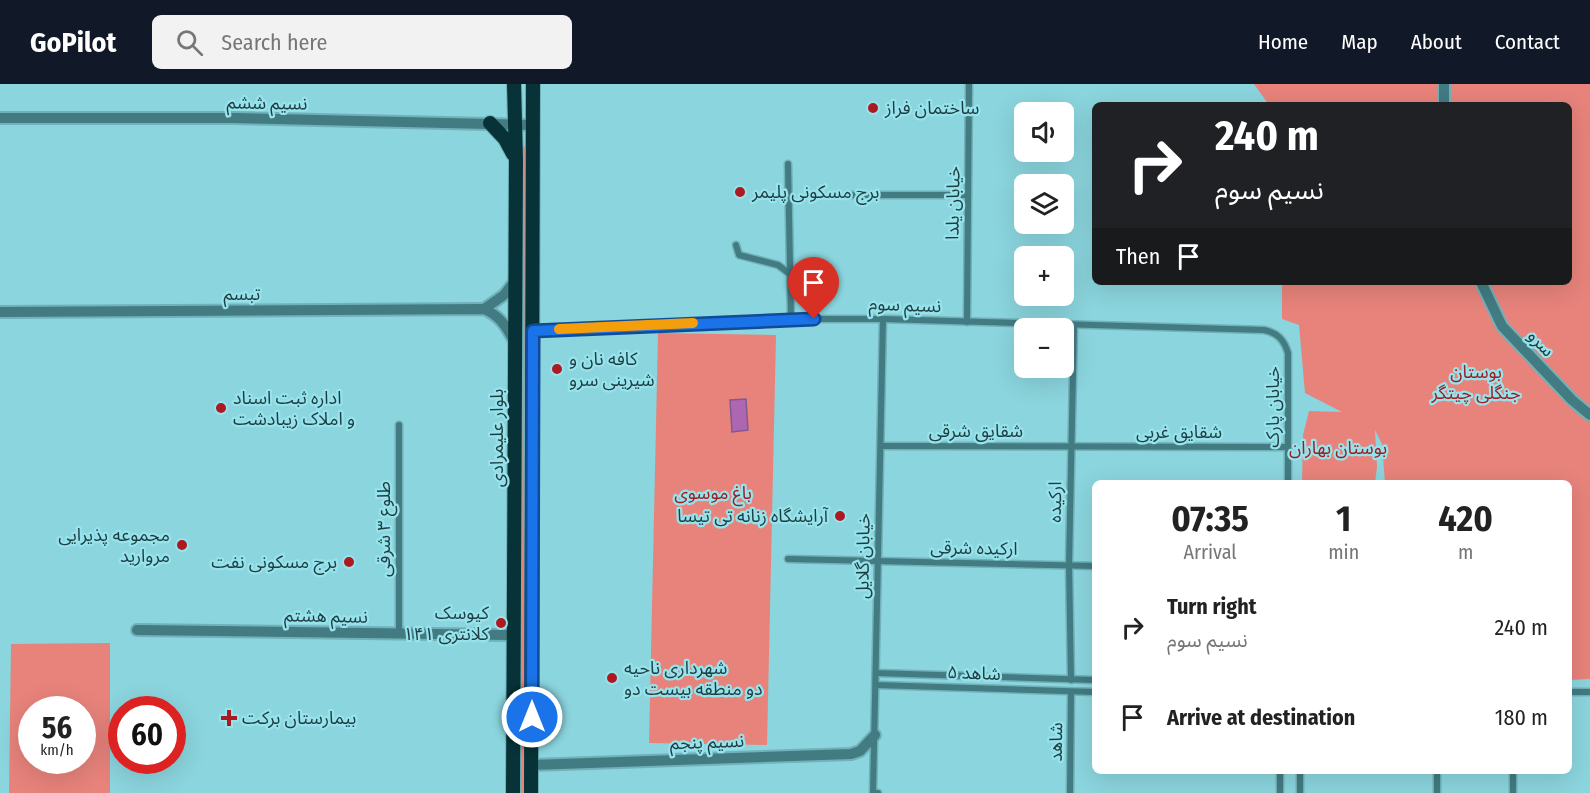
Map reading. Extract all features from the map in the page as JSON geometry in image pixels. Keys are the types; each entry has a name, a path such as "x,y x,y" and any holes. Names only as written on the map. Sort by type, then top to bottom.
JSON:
{"main road":[{"name":"بلوار علیمرادی","path":"513,793 516,160 514,84"},
{"name":"بلوار علیمرادی","path":"531,793 533,84"},
{"path":"490,123 505,139 516,160"}],"street":[{"name":"خیابان یلدا","path":"967,322 969,84"},
{"path":"1444,84 1444,102"},
{"name":"نسیم ششم","path":"0,118 233,118 533,125"},
{"path":"788,164 790,319"},
{"path":"850,195 968,195"},
{"path":"736,245 739,255 778,265 790,274"},
{"path":"515,281 504,295 484,309 503,321 515,344"},
{"name":"سرو","path":"1482,285 1503,326 1572,400 1590,416"},
{"name":"تبسم","path":"0,312 484,309"},
{"name":"نسیم سوم","path":"533,331 790,319 1014,323"},
{"name":"خیابان گلایل","path":"875,793 883,319"},
{"name":"نسیم سوم","path":"1074,325 1264,330 1276,334"},
{"name":"خیابان پارک","path":"1276,334 1282,339 1288,353 1288,480"},
{"name":"ارکیده","path":"1071,680 1069,565 1073,378"},
{"name":"طلوع ۳ شرقی","path":"399,424 399,634"},
{"name":"شقایق شرقی","path":"880,446 1071,447"},
{"name":"شقایق غربی","path":"1071,447 1288,447"},
{"path":"788,559 878,561"},
{"name":"ارکیده شرقی","path":"878,561 1092,566"},
{"name":"نسیم هشتم","path":"137,630 515,635"},
{"name":"شاهد ۵","path":"876,673 1092,680"},
{"name":"شاهد ۵","path":"876,685 1092,692"},
{"name":"شاهد","path":"1070,793 1071,692"},
{"path":"1572,692 1590,692"},
{"name":"نسیم پنجم","path":"532,765 851,754 860,751 875,735"},
{"path":"1280,774 1280,793"},
{"path":"1300,774 1300,793"},
{"path":"1437,774 1437,793"},
{"path":"1513,774 1513,793"}],"green space":[{"name":"بوستان جنگلی چیتگر","path":"1254,84 1590,84 1590,679 1572,680 1572,480 1385,480 1382,444 1375,430 1375,480 1302,480 1303,435 1309,411 1342,412 1305,393 1299,325 1282,319 1282,285 1572,285 1572,102 1267,102"},
{"path":"527,146 523,793 518,793 522,147"},
{"name":"باغ موسوی","path":"658,333 776,335 767,745 649,743"},
{"path":"110,643 108,774 110,774 110,793 9,793 11,644"}],"shaded area":[{"path":"746,399 748,430 732,432 730,400"}],"slow traffic":[{"path":"559,329 693,323"}],"place":[{"name":"ساختمان فراز","path":"873,108"},
{"name":"برج مسکونی پلیمر","path":"740,192"},
{"name":"کافه نان و شیرینی سرو","path":"557,369"},
{"name":"اداره ثبت اسناد و املاک زیبادشت","path":"221,408"},
{"name":"آرایشگاه زنانه تی تیسا","path":"840,516"},
{"name":"مجموعه پذیرایی مروارید","path":"182,545"},
{"name":"برج مسکونی نفت","path":"349,562"},
{"name":"کیوسک کلانتری ۱۴۱","path":"501,623"},
{"name":"شهرداری ناحیه دو منطقه بیست دو","path":"612,678"},
{"name":"بیمارستان برکت","path":"229,718"}],"route":[{"path":"532,717 533,331 814,319"}],"park label":[{"name":"بوستان بهاران","path":"1338,448"}]}
